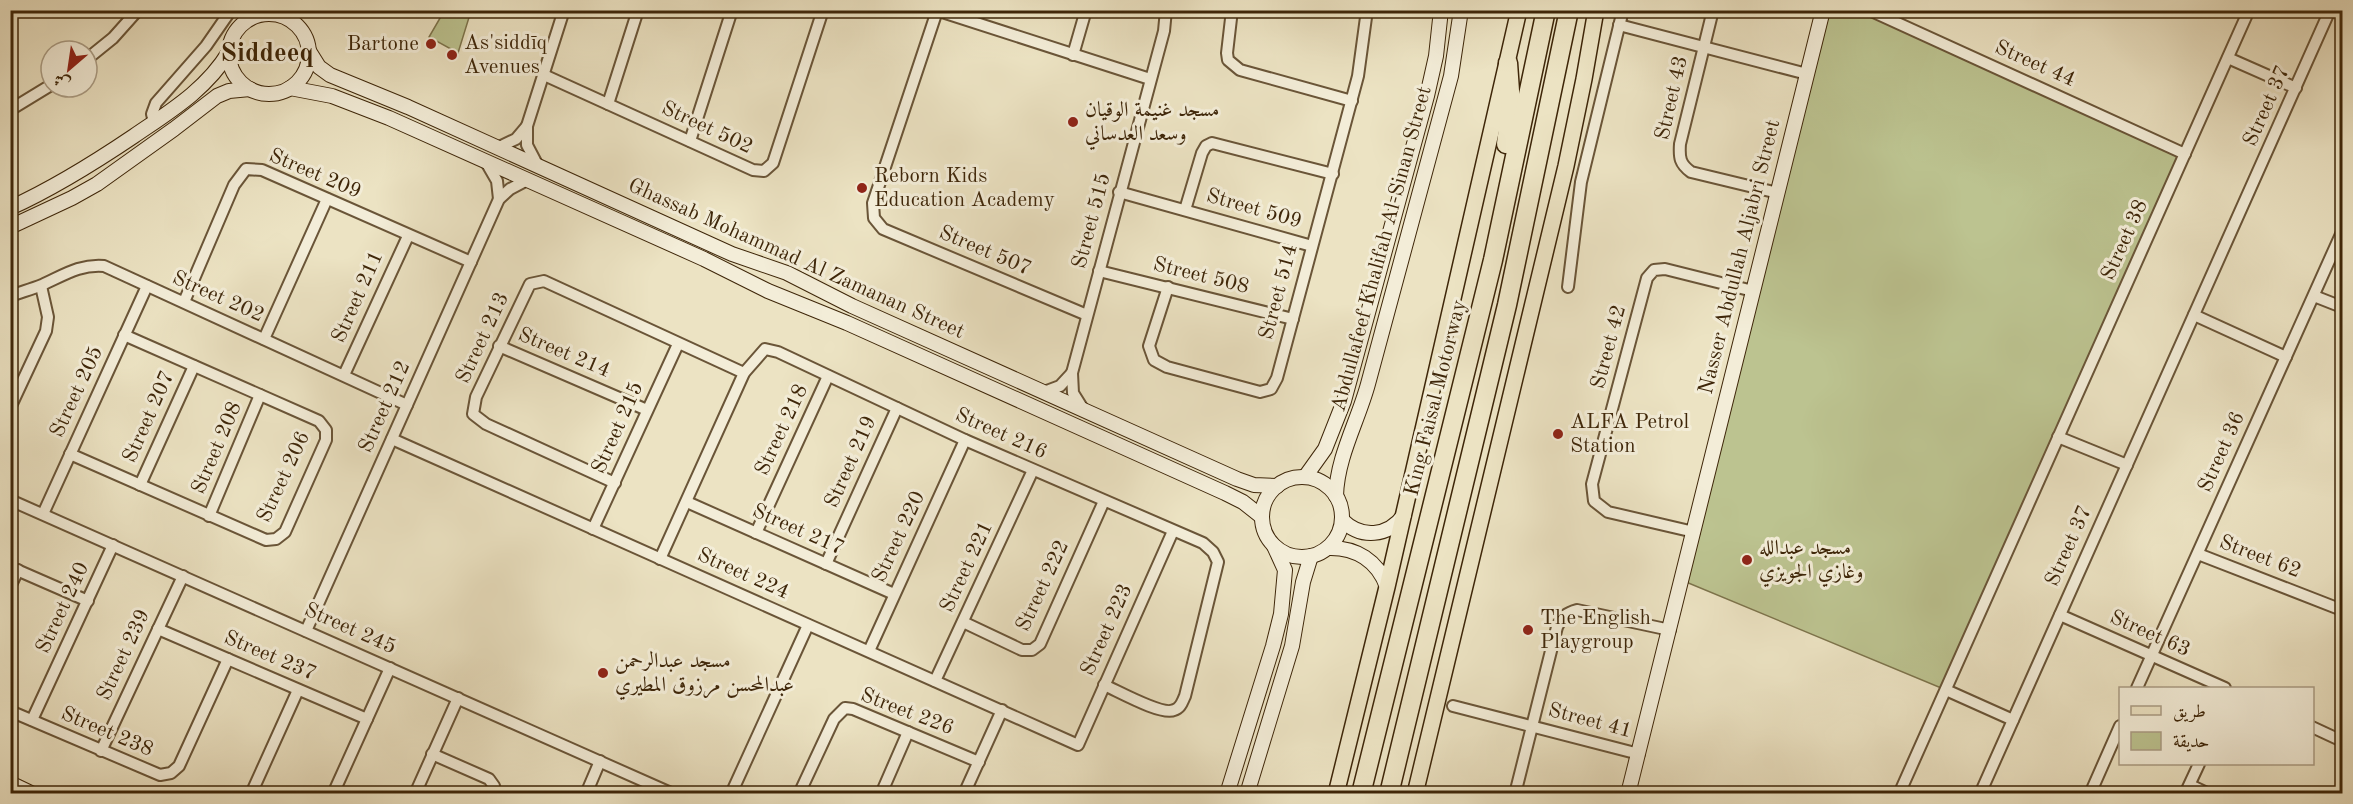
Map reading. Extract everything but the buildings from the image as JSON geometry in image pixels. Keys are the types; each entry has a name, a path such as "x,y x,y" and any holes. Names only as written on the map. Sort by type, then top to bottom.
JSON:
{"highway":[{"name":"King Faisal Motorway","path":"1361,794 1493,260 1546,10"},
{"path":"1389,794 1507,304 1569,10"},
{"path":"1493,260 1492,226 1509,122 1508,63"}],"main road":[{"name":"King Faisal Motorway","path":"1336,794 1404,515 1519,10"},
{"path":"1415,794 1568,155 1596,10"}],"street":[{"path":"99,49 113,38 138,10"},
{"path":"154,122 152,114 156,103 206,46 231,10"},
{"path":"10,227 72,198 97,183 217,96 230,91 250,89 273,93 290,88 304,72 309,51 298,10"},
{"path":"538,166 527,145 527,126 564,10"},
{"path":"608,104 638,10"},
{"path":"690,141 732,10"},
{"name":"Street 502","path":"543,75 753,170 764,171 773,163 823,10"},
{"path":"1073,55 1086,10"},
{"name":"Street 515","path":"1084,411 1073,393 1072,373 1149,79 1164,31 1166,10"},
{"path":"1232,10 1227,53 1232,65 1240,70 1352,101"},
{"name":"Street 514","path":"1168,287 1149,346 1154,360 1167,367 1260,392 1271,389 1277,378 1352,101 1364,47 1367,10"},
{"name":"Abdullafeef Khalifah Al-Sinan Street","path":"1305,477 1325,449 1341,410 1436,56 1441,10"},
{"name":"Abdullafeef Khalifah Al-Sinan Street","path":"1336,496 1341,458 1362,405 1451,76 1461,10"},
{"path":"1568,287 1581,182 1623,10"},
{"name":"Street 43","path":"1713,10 1680,144 1679,155 1682,165 1691,172 1778,193"},
{"name":"Nasser Abdullah Aljabri Street","path":"1628,794 1823,10"},
{"name":"Street 44","path":"1869,10 2185,154"},
{"name":"Street 38","path":"1899,794 2249,10"},
{"name":"Street 37","path":"1980,794 2330,10"},
{"path":"937,11 1149,79"},
{"name":"Street 507","path":"937,11 873,203 874,218 883,229 1087,315"},
{"path":"250,89 234,73 229,52 230,43 238,28 244,22 263,13 284,16 302,31"},
{"name":"Street 43","path":"1619,25 1807,74"},
{"name":"Ghassab Mohammad Al Zamanan Street","path":"309,51 319,67 330,75 408,107 732,254 780,270 852,306 1237,479 1254,485 1277,486"},
{"path":"10,208 78,173 154,122 202,86 229,52"},
{"path":"2228,58 2296,88"},
{"name":"Ghassab Mohammad Al Zamanan Street","path":"290,88 318,93 359,106 527,180 704,259 768,291 838,319 1225,493 1243,502 1262,517"},
{"path":"10,111 39,93"},
{"path":"1421,116 1420,140 1412,170 1416,177 1422,179"},
{"path":"497,148 516,139 527,126"},
{"name":"Street 509","path":"1185,210 1202,153 1206,146 1212,143 1333,174"},
{"path":"486,162 497,180 499,199"},
{"name":"Street 209","path":"184,302 234,186 246,169 262,170 471,262"},
{"path":"499,199 510,189 527,180"},
{"name":"Street 509","path":"1119,192 1312,246"},
{"path":"264,339 327,199"},
{"name":"Street 212","path":"306,631 499,199"},
{"name":"Street 36","path":"2137,687 2343,232"},
{"name":"Street 211","path":"345,375 408,236"},
{"name":"Street 202","path":"10,296 41,286 69,271 89,265 104,266 407,405"},
{"name":"Street 42","path":"1694,532 1608,512 1594,501 1592,484 1647,278 1654,270 1665,269 1753,291"},
{"path":"768,291 777,282 780,270"},
{"name":"Street 508","path":"1099,271 1293,319"},
{"name":"Street 213","path":"615,483 486,424 473,414 476,397 530,284 544,280 744,373"},
{"path":"787,299 789,287 800,280"},
{"path":"10,408 46,331 48,317 41,286"},
{"name":"Street 205","path":"43,514 147,286"},
{"path":"2314,296 2343,307"},
{"path":"2194,315 2286,357"},
{"name":"Street 206","path":"70,454 266,540 276,539 285,532 326,440 326,430 319,421 124,335"},
{"name":"Street 215","path":"593,529 678,344"},
{"name":"Street 214","path":"499,346 647,410"},
{"name":"Street 216","path":"660,559 744,373 765,349 778,352 965,440 1203,543 1214,552 1218,562 1185,696 1180,707 1172,712 1160,711 1104,685"},
{"name":"Street 207","path":"140,485 194,366"},
{"path":"1044,392 1060,386 1072,373"},
{"name":"Street 218","path":"756,533 828,376"},
{"name":"Street 208","path":"209,516 260,395"},
{"name":"Street 219","path":"826,564 897,408"},
{"path":"2058,437 2127,465"},
{"name":"Street 224","path":"392,438 1078,745"},
{"name":"Street 220","path":"869,651 965,440"},
{"name":"Street 221","path":"935,681 1033,470"},
{"path":"1227,794 1271,654 1281,614 1285,570 1274,546 1267,537 1262,517 1266,500 1277,486 1294,478 1305,477 1323,483 1336,496 1342,511 1338,535 1328,548 1311,556 1295,557 1274,546"},
{"name":"Street 245","path":"10,500 673,794"},
{"name":"Street 222","path":"963,622 1022,650 1032,650 1040,644 1104,501"},
{"name":"Street 217","path":"687,502 894,594"},
{"path":"1342,519 1358,531 1371,534 1390,529 1404,515"},
{"name":"Street 223","path":"1078,745 1173,531"},
{"name":"Street 240","path":"32,720 113,545"},
{"path":"1328,548 1344,549 1365,557 1376,567 1387,587"},
{"name":"Street 62","path":"2198,554 2343,610"},
{"path":"1247,794 1292,646 1303,582 1311,556"},
{"path":"10,587 14,568 88,601"},
{"name":"Street 239","path":"101,751 183,576"},
{"name":"Street 41","path":"1515,794 1557,627 1561,619 1577,610 1670,630"},
{"name":"Street 63","path":"2060,615 2222,687"},
{"path":"731,794 808,625"},
{"name":"Street 237","path":"158,629 367,719"},
{"name":"Street 238","path":"10,711 160,775 171,773 179,766 228,659"},
{"path":"333,794 390,668"},
{"path":"251,794 298,690"},
{"path":"1946,690 2013,720"},
{"path":"415,794 458,698"},
{"name":"Street 41","path":"1453,705 1639,754"},
{"name":"Street 226","path":"799,794 834,719 845,708 854,709 979,762"},
{"path":"964,794 1002,710"},
{"path":"2314,727 2343,741"},
{"path":"2090,794 2119,730"},
{"path":"881,794 908,732"},
{"path":"432,754 489,779 495,786 496,794"},
{"path":"586,794 600,761"},
{"path":"2199,765 2187,789 2209,794"},
{"path":"10,783 33,794"}],"green space":[{"path":"441,11 471,11 458,53 429,37 443,13"},
{"path":"1823,11 1869,11 2185,154 1946,690 1686,582"}],"place":[{"name":"Bartone","path":"431,44"},
{"name":"As'siddīq Avenues","path":"452,55"},
{"name":"مسجد غنيمة الوقيان وسعد العدساني","path":"1073,122"},
{"name":"Reborn Kids Education Academy","path":"862,188"},
{"name":"ALFA Petrol Station","path":"1558,434"},
{"name":"مسجد عبدالله وغازي الجويزي","path":"1747,560"},
{"name":"The English Playgroup","path":"1528,630"},
{"name":"مسجد عبدالرحمن عبدالمحسن مرزوق المطيري","path":"603,673"}],"district":[{"name":"Siddeeq","path":"267,53"}]}
